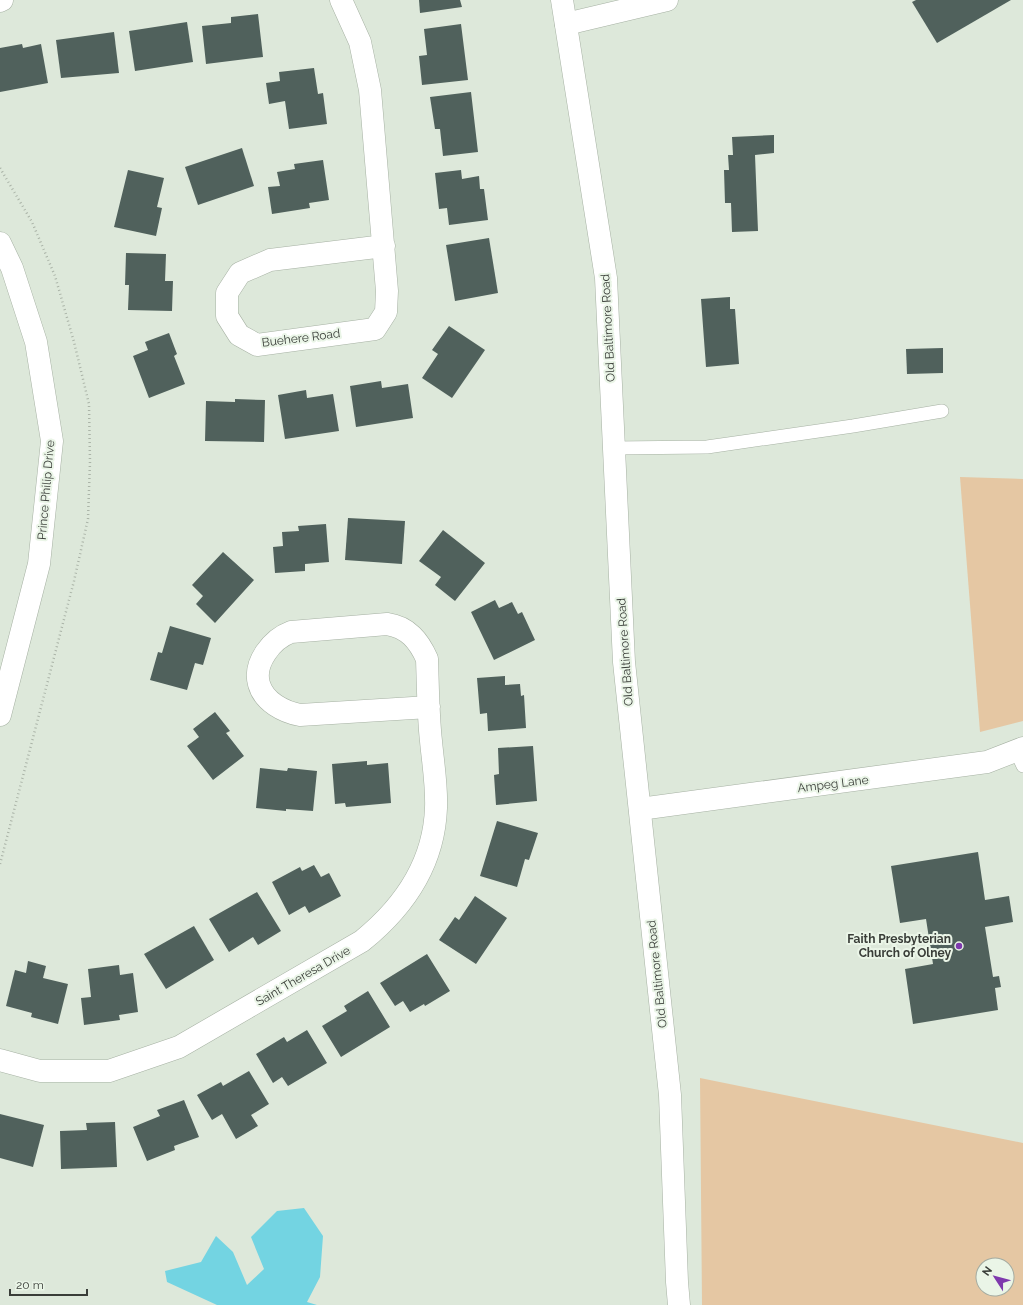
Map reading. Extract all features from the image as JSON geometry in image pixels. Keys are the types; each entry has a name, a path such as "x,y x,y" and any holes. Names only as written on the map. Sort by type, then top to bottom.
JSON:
{"street":[{"name":"Buehere Road","path":"341,0 360,42 370,90 384,246 387,291 386,312 375,329 257,345 239,335 227,316 227,293 240,273 270,260 384,246"},
{"name":"Old Baltimore Road","path":"562,0 606,278 624,662 670,1095 679,1305"},
{"path":"566,24 667,0"},
{"name":"Prince Philip Drive","path":"0,243 12,268 36,342 52,441 39,564 0,714"},
{"name":"Saint Theresa Drive","path":"0,1060 40,1071 109,1071 179,1047 338,957 362,941 380,927 395,911 421,872 429,854 435,828 436,806 427,659 412,635 395,625 387,624 291,632 281,636 274,642 261,662 259,684 264,694 280,708 300,715 429,707"},
{"name":"Ampeg Lane","path":"640,809 987,762 1021,755"}],"lane":[{"path":"614,448 707,447 853,426 942,411"}],"shaded area":[{"path":"960,477 1023,479 1023,721 980,732"},
{"path":"700,1078 1023,1143 1023,1305 702,1305"}],"water":[{"path":"304,1208 323,1236 320,1277 307,1302 317,1305 217,1305 167,1282 165,1271 201,1262 216,1236 233,1252 247,1285 264,1269 251,1237 277,1211"}],"building":[{"path":"419,0 460,0 462,7 420,13"},
{"path":"916,0 1011,0 937,43 912,2"},
{"path":"258,14 263,57 206,64 202,26 231,23 231,17"},
{"path":"187,22 193,62 135,71 129,31"},
{"path":"461,24 468,80 422,85 419,56 427,55 424,29"},
{"path":"114,32 119,73 61,78 56,40"},
{"path":"22,44 23,48 41,44 48,83 0,92 0,48"},
{"path":"314,68 318,94 323,93 327,124 289,129 285,101 269,104 266,83 280,81 279,72"},
{"path":"471,92 478,152 443,156 440,129 435,129 430,97"},
{"path":"774,135 774,153 755,155 758,231 732,232 731,203 725,203 724,170 729,170 728,155 733,155 732,137"},
{"path":"242,148 254,186 198,205 185,167"},
{"path":"323,160 329,200 309,203 310,208 272,214 268,187 280,186 277,172 295,169 294,164"},
{"path":"128,170 164,178 157,207 162,208 156,236 114,227"},
{"path":"461,170 462,179 479,176 480,189 484,189 488,220 449,225 447,208 439,209 435,173"},
{"path":"489,238 498,293 455,301 446,245"},
{"path":"126,253 166,254 165,281 173,281 172,311 128,310 129,285 125,285"},
{"path":"730,297 730,309 735,309 739,364 706,367 701,299"},
{"path":"449,326 485,350 452,398 422,378 438,354 432,350"},
{"path":"169,333 177,354 174,356 185,384 149,398 133,356 148,350 145,342"},
{"path":"943,348 943,373 907,374 906,349"},
{"path":"381,381 382,388 408,384 413,418 356,427 350,386"},
{"path":"306,390 307,398 333,394 339,431 285,439 278,395"},
{"path":"235,399 265,400 264,442 205,441 206,401 235,402"},
{"path":"348,518 405,521 402,564 345,560"},
{"path":"326,524 329,562 305,564 305,571 275,573 273,547 283,546 282,532 299,531 298,526"},
{"path":"443,530 485,563 455,601 435,585 441,577 419,561"},
{"path":"223,552 254,580 215,623 196,604 203,596 192,585"},
{"path":"495,600 499,608 512,602 518,614 522,612 535,640 494,660 471,612"},
{"path":"170,626 211,638 203,665 195,663 187,690 150,680 158,652 162,653"},
{"path":"505,676 505,685 520,684 521,696 524,695 526,728 488,731 487,713 480,714 477,678"},
{"path":"215,712 230,731 226,733 244,756 213,780 187,746 199,737 193,729"},
{"path":"533,746 537,801 496,805 494,775 499,774 498,748"},
{"path":"367,761 367,765 388,763 391,803 346,807 345,803 335,804 332,764"},
{"path":"260,768 287,771 288,768 317,771 313,811 286,809 286,811 256,808"},
{"path":"497,821 538,833 529,860 525,859 517,887 480,876"},
{"name":"Faith Presbyterian Church of Olney","path":"978,852 985,900 1009,896 1013,922 985,927 993,977 999,976 1001,987 995,988 998,1010 913,1024 905,969 933,964 926,919 900,923 891,866"},
{"path":"314,865 321,877 329,873 341,896 309,913 305,906 289,915 272,882 300,867 302,871"},
{"path":"257,892 281,931 258,945 253,937 229,952 209,919"},
{"path":"475,896 507,918 476,964 439,940 455,917 459,920"},
{"path":"194,926 214,960 166,989 144,954"},
{"path":"427,954 450,991 425,1006 424,1004 410,1012 403,1001 395,1006 380,983"},
{"path":"28,961 46,966 43,978 68,984 58,1024 31,1017 32,1013 6,1006 15,970 26,973"},
{"path":"119,965 120,975 133,973 138,1012 119,1015 120,1020 84,1025 81,998 91,997 88,969"},
{"path":"368,991 390,1027 341,1057 322,1026 347,1011 344,1006"},
{"path":"307,1030 327,1063 288,1086 282,1077 273,1083 256,1054 284,1037 287,1042"},
{"path":"249,1071 269,1104 251,1115 258,1126 236,1139 222,1114 212,1120 197,1095 221,1082 223,1086"},
{"path":"184,1100 199,1137 174,1146 175,1150 147,1161 133,1127 160,1116 157,1110"},
{"path":"0,1114 44,1125 33,1167 0,1158"},
{"path":"115,1122 117,1167 61,1169 60,1131 87,1130 86,1123"}],"place":[{"name":"Faith Presbyterian Church of Olney","path":"959,946"}]}
